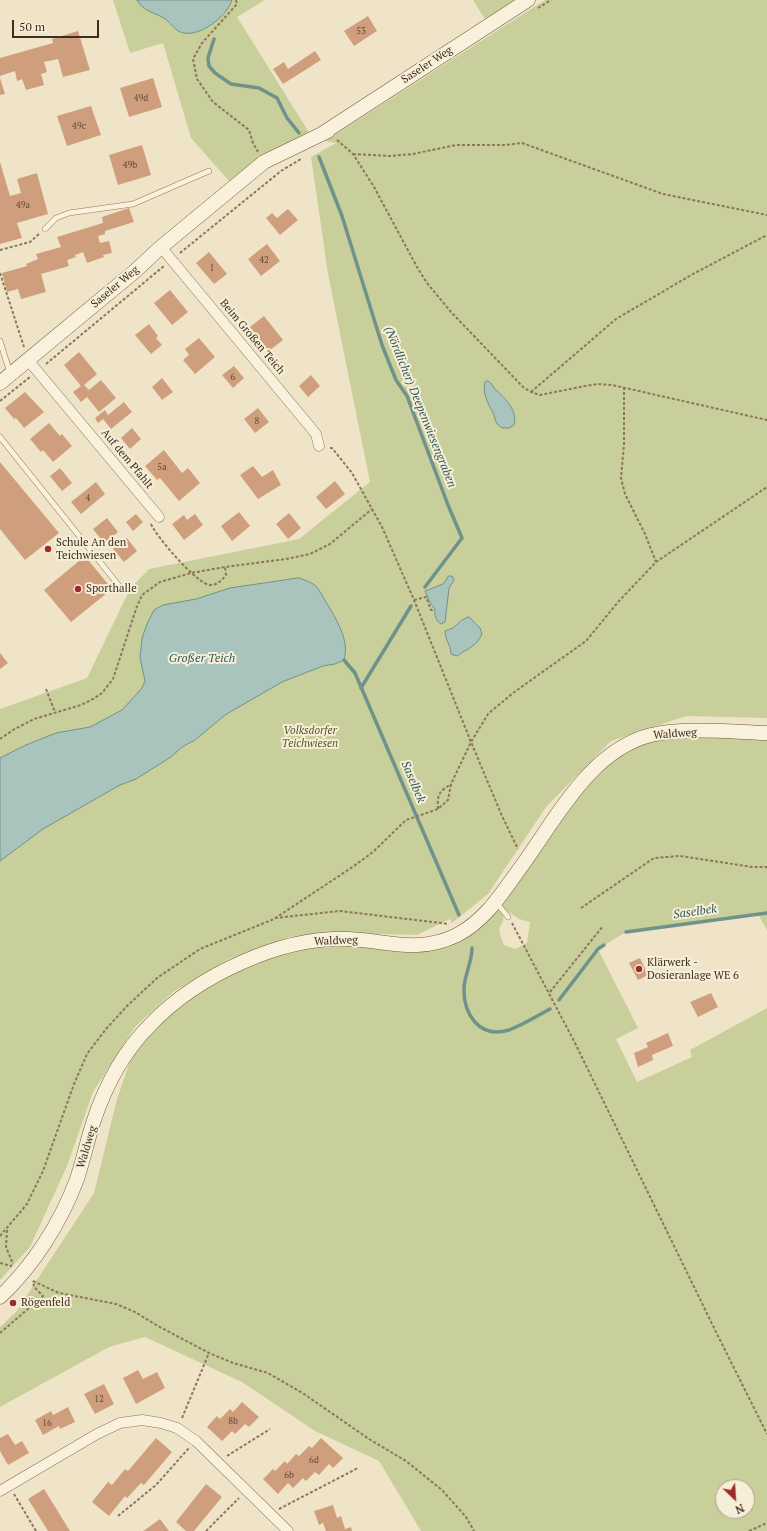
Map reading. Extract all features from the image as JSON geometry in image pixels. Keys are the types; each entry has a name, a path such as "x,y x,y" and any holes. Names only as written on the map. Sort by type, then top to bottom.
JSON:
{"main road":[{"name":"Saseler Weg","path":"5,378 230,191 268,170 531,5"},
{"name":"Waldweg","path":"0,1297 46,1239 68,1200 83,1161 92,1126 103,1097 119,1065 152,1023 177,1001 205,982 251,959 276,949 300,943 347,939 422,946 455,936 476,922 496,902 576,789 610,756 623,746 637,739 654,734 671,732 767,733"}],"street":[{"name":"Beim Großen Teich","path":"161,247 316,434 319,446"},
{"name":"Auf dem Pfahlt","path":"28,360 159,517"},
{"path":"4,1488 97,1434 120,1423 142,1420 162,1423 177,1428 196,1441 288,1531"}],"lane":[{"path":"45,229 56,218 69,213 133,204 209,172"},
{"path":"0,341 5,378"},
{"path":"0,437 120,587"},
{"path":"496,902 508,916"}],"path":[{"path":"236,0 237,4 202,43 193,59 197,79 213,102 249,130 253,143 268,170"},
{"path":"531,5 551,0"},
{"path":"328,131 353,154 374,187 413,260 438,298 523,387 540,395 598,384 624,387 767,420"},
{"path":"353,154 390,156 413,154 456,146 505,145 522,143 663,194 767,216"},
{"path":"0,402 171,260 268,170 302,159"},
{"path":"0,250 30,242 45,229"},
{"path":"531,392 616,319 693,274 767,235"},
{"path":"0,273 28,360"},
{"path":"624,387 624,444 621,478 625,494 645,534 656,562"},
{"path":"319,446 332,448 352,473 382,527 414,600 502,816 524,863"},
{"path":"406,820 438,809 448,800 451,784 471,742 488,714 513,693 586,641 619,601 656,562 767,487"},
{"path":"0,739 13,730 34,720 81,705 102,693 113,679 136,608 142,595 160,582 191,573 310,554 330,544 372,509"},
{"path":"159,517 150,524 171,552 203,584 212,586 221,581 226,575 225,567"},
{"path":"414,600 426,597 432,610"},
{"path":"46,689 56,712"},
{"path":"438,809 437,798 441,790 451,784"},
{"path":"581,908 654,858 680,856 752,867 767,867"},
{"path":"274,919 340,911 453,924 444,927"},
{"path":"508,916 550,993 767,1434"},
{"path":"550,993 603,926"},
{"path":"0,1333 42,1296 22,1271 6,1247 7,1229"},
{"path":"0,1263 22,1271 59,1293 122,1307 135,1312 209,1353 233,1363 268,1373 304,1394 369,1440 406,1461 442,1490 466,1517 474,1531"},
{"path":"177,1428 209,1353"},
{"path":"218,1462 270,1429"},
{"path":"118,1516 156,1484 196,1441"},
{"path":"271,1513 358,1468"},
{"path":"4,1488 36,1531"},
{"path":"206,1531 247,1490"},
{"path":"749,1531 767,1523"}],"green space":[{"path":"113,0 265,0 237,17 310,134 274,151 229,181 191,138 163,43 130,53"},
{"path":"473,0 519,0 486,21"},
{"name":"Volksdorfer Teichwiesen","path":"545,0 767,0 767,718 686,716 611,741 546,807 488,894 452,923 450,919 417,935 333,933 290,937 229,959 173,992 135,1027 93,1092 67,1166 30,1247 0,1280 0,709 87,678 130,589 149,569 299,539 370,482 328,274 311,157 336,143 325,141"},
{"path":"767,733 767,930 758,914 626,932 598,949 638,1028 616,1039 637,1082 692,1057 690,1050 767,1008 767,1531 421,1531 379,1461 315,1431 242,1382 145,1337 109,1347 0,1407 0,1327 16,1312 94,1193 117,1099 138,1038 189,993 287,946 442,941 495,902 506,914 503,917 500,927 500,936 504,945 515,949 527,943 530,922 519,919 509,912 507,914 496,901 576,789 637,739"}],"water":[{"path":"137,0 232,0 224,13 210,26 193,33 185,33 178,31 164,18 144,8"},
{"path":"488,381 504,397 513,410 515,420 514,425 509,428 503,428 498,425 487,402 484,386 485,382"},
{"path":"449,576 452,576 454,580 449,588 445,622 441,624 435,616 435,609 430,603 425,591 443,584"},
{"name":"Großer Teich","path":"299,578 316,586 334,615 344,637 344,660 335,664 323,666 282,682 225,715 195,740 182,747 171,757 136,779 120,785 43,829 0,861 0,758 26,745 56,733 90,727 122,710 142,688 145,681 140,658 142,638 154,610 163,605 196,599 230,588"},
{"path":"469,617 480,628 482,634 477,642 468,649 457,656 451,654 445,631 453,628 462,620"}],"building":[{"path":"368,16 377,31 354,46 344,31"},
{"path":"78,31 90,70 63,77 58,59 44,62 47,72 41,74 44,85 26,90 22,79 17,81 15,71 0,76 0,58 53,43 52,39"},
{"path":"315,51 321,60 283,84 273,69 284,62 288,69"},
{"path":"0,78 5,94 0,95"},
{"path":"153,78 162,107 129,117 120,88"},
{"path":"91,106 101,135 67,146 57,116"},
{"path":"142,145 151,175 118,185 109,155"},
{"path":"0,162 10,196 21,193 17,179 37,173 48,214 17,223 22,238 0,244"},
{"path":"129,208 134,222 105,231 105,234 98,236 100,243 109,241 112,253 103,255 104,257 87,263 83,252 75,255 76,257 67,260 69,266 41,274 46,292 21,299 18,289 7,292 2,273 27,266 26,264 38,259 36,254 61,247 57,237 103,223 102,217"},
{"path":"288,209 298,220 280,235 266,218 272,213 277,218"},
{"path":"267,244 280,261 261,276 248,259"},
{"path":"209,252 227,274 214,284 196,263"},
{"path":"170,290 188,312 172,325 154,303"},
{"path":"264,316 283,340 269,351 250,327"},
{"path":"149,324 158,336 156,338 162,345 151,354 135,335"},
{"path":"199,338 215,357 195,374 183,360 189,355 185,349"},
{"path":"79,352 97,374 84,385 89,390 101,380 116,398 99,412 87,397 81,402 73,392 81,386 64,365"},
{"path":"234,366 244,378 233,388 222,375"},
{"path":"311,375 320,386 308,397 299,386"},
{"path":"162,378 173,392 162,400 152,387"},
{"path":"25,392 44,412 24,428 5,408"},
{"path":"124,402 132,412 111,429 103,419 98,423 95,418 105,410 108,415"},
{"path":"258,408 269,422 255,433 244,419"},
{"path":"49,423 60,436 62,434 72,446 53,462 43,450 41,452 30,439"},
{"path":"132,428 141,439 130,449 121,438"},
{"path":"164,450 182,473 188,468 200,483 179,501 160,478 157,480 145,466"},
{"path":"0,462 59,533 25,560 0,529"},
{"path":"253,466 262,477 273,470 281,485 258,499 240,475"},
{"path":"60,468 72,483 62,491 50,476"},
{"path":"335,481 345,494 326,509 316,497"},
{"path":"96,482 105,494 81,514 71,502"},
{"path":"239,512 250,526 232,541 221,526"},
{"path":"289,513 301,528 288,539 276,524"},
{"path":"136,514 143,522 133,531 126,522"},
{"path":"195,514 203,525 184,540 172,524 184,515 187,520"},
{"path":"107,518 118,532 104,543 93,529"},
{"path":"127,538 137,551 124,562 113,549"},
{"name":"Sporthalle","path":"85,556 112,589 71,622 44,590"},
{"path":"0,653 8,663 0,669"},
{"name":"Klärwerk - Dosieranlage WE 6","path":"640,958 648,975 638,980 629,963"},
{"path":"711,993 718,1007 698,1017 690,1002"},
{"path":"668,1033 673,1046 652,1055 653,1060 638,1067 634,1053 648,1047 646,1043"},
{"path":"138,1370 143,1379 157,1372 165,1388 136,1404 123,1378"},
{"path":"104,1384 114,1404 95,1414 84,1394"},
{"path":"242,1402 259,1417 249,1427 245,1424 235,1434 232,1431 222,1441 207,1427 217,1416 220,1419 230,1409 233,1412"},
{"path":"68,1407 75,1422 60,1429 59,1426 43,1435 35,1420 51,1411 53,1415"},
{"path":"8,1434 15,1445 22,1441 29,1453 8,1465 0,1451 0,1438"},
{"path":"156,1438 172,1452 144,1485 141,1483 127,1498 125,1496 109,1516 92,1502 108,1482 112,1485 125,1469 128,1471"},
{"path":"321,1438 343,1458 333,1468 329,1464 319,1475 315,1472 306,1481 303,1478 293,1488 288,1483 278,1494 263,1479 273,1469 275,1471 285,1461 287,1464 296,1454 299,1456 309,1446 312,1448"},
{"path":"206,1484 222,1497 194,1531 186,1531 176,1522"},
{"path":"44,1489 70,1531 48,1531 28,1499"},
{"path":"333,1505 337,1518 341,1516 345,1529 351,1527 352,1531 326,1531 323,1523 319,1525 314,1511"},
{"path":"160,1519 169,1531 143,1531 149,1527"}],"waterway":[{"name":"(Nördlicher) Deepenwiesengraben","path":"214,39 208,58 209,66 215,73 231,84 259,88 277,98 287,118 299,133"},
{"name":"(Nördlicher) Deepenwiesengraben","path":"319,157 342,216 382,345 396,380 407,396 462,538 425,587"},
{"name":"(Nördlicher) Deepenwiesengraben","path":"361,688 411,606"},
{"name":"Saselbek","path":"344,660 355,673 459,915"},
{"name":"Saselbek","path":"626,932 767,913"},
{"name":"Saselbek","path":"559,1000 598,949 604,945"},
{"name":"Saselbek","path":"472,948 464,987 464,997 470,1015 481,1027 489,1031 498,1032 509,1030 550,1009"}],"place":[{"name":"Schule An den Teichwiesen","path":"48,549"},
{"name":"Sporthalle","path":"78,589"},
{"name":"Klärwerk - Dosieranlage WE 6","path":"639,969"},
{"name":"Rögenfeld","path":"13,1303"}]}
